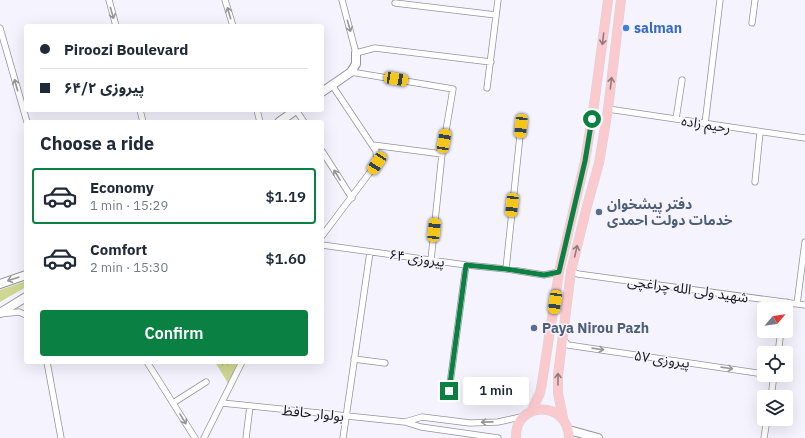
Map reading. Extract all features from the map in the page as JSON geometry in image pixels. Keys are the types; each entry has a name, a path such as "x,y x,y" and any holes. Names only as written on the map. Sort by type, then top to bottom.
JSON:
{"main road":[{"path":"516,438 517,427 528,414 540,393 559,272 585,161 608,0"},
{"path":"569,434 562,418 558,393 558,375 562,338 571,271 583,219 599,163 608,109 621,0"},
{"path":"528,414 544,409 551,410 562,418"}],"street":[{"path":"109,0 115,24"},
{"path":"225,0 232,24"},
{"path":"324,91 351,72 356,64 356,53 342,0"},
{"path":"488,88 498,0"},
{"path":"704,124 720,0"},
{"path":"752,23 755,0"},
{"path":"395,3 496,14"},
{"path":"0,28 24,112"},
{"path":"356,53 375,48 382,48 490,62"},
{"path":"351,72 453,89 442,154 431,260"},
{"path":"676,119 682,80"},
{"path":"324,233 377,163 376,151 373,145 332,85"},
{"name":"رحیم زاده","path":"608,109 805,138"},
{"path":"282,120 293,112"},
{"path":"506,269 521,126"},
{"path":"755,182 760,132"},
{"path":"373,145 442,154"},
{"path":"324,154 352,198"},
{"path":"798,304 805,242"},
{"name":"پیروزی ۶۴","path":"324,244 370,252 544,275 559,272"},
{"path":"343,438 370,252"},
{"path":"449,391 466,265"},
{"name":"شهید ولی الله چراغچی","path":"571,271 578,274 786,302"},
{"path":"0,284 24,276"},
{"path":"0,313 24,298"},
{"name":"شهید ولی الله چراغچی","path":"793,303 805,305"},
{"path":"0,313 19,312 24,314"},
{"name":"پیروزی ۵۷","path":"562,338 568,345 757,373"},
{"path":"354,359 385,363"},
{"path":"47,364 61,438"},
{"path":"148,364 195,438"},
{"path":"204,438 241,364"},
{"path":"173,403 206,382"},
{"name":"بولوار حافظ","path":"222,403 405,422"},
{"path":"246,438 250,406"},
{"path":"405,422 422,417 470,423 498,422 528,414"},
{"path":"405,422 421,428 498,438"},
{"path":"764,438 766,426"},
{"path":"569,434 598,438"}],"green space":[{"path":"24,282 24,288 0,302 0,290"},
{"path":"216,364 237,364 228,383"}],"place":[{"name":"salman","path":"626,28"},
{"name":"دفتر پیشخوان خدمات دولت احمدی","path":"599,212"},
{"name":"Paya Nirou Pazh","path":"534,328"}],"route":[{"path":"449,391 466,265 544,275 559,272 585,161 592,119"}]}
